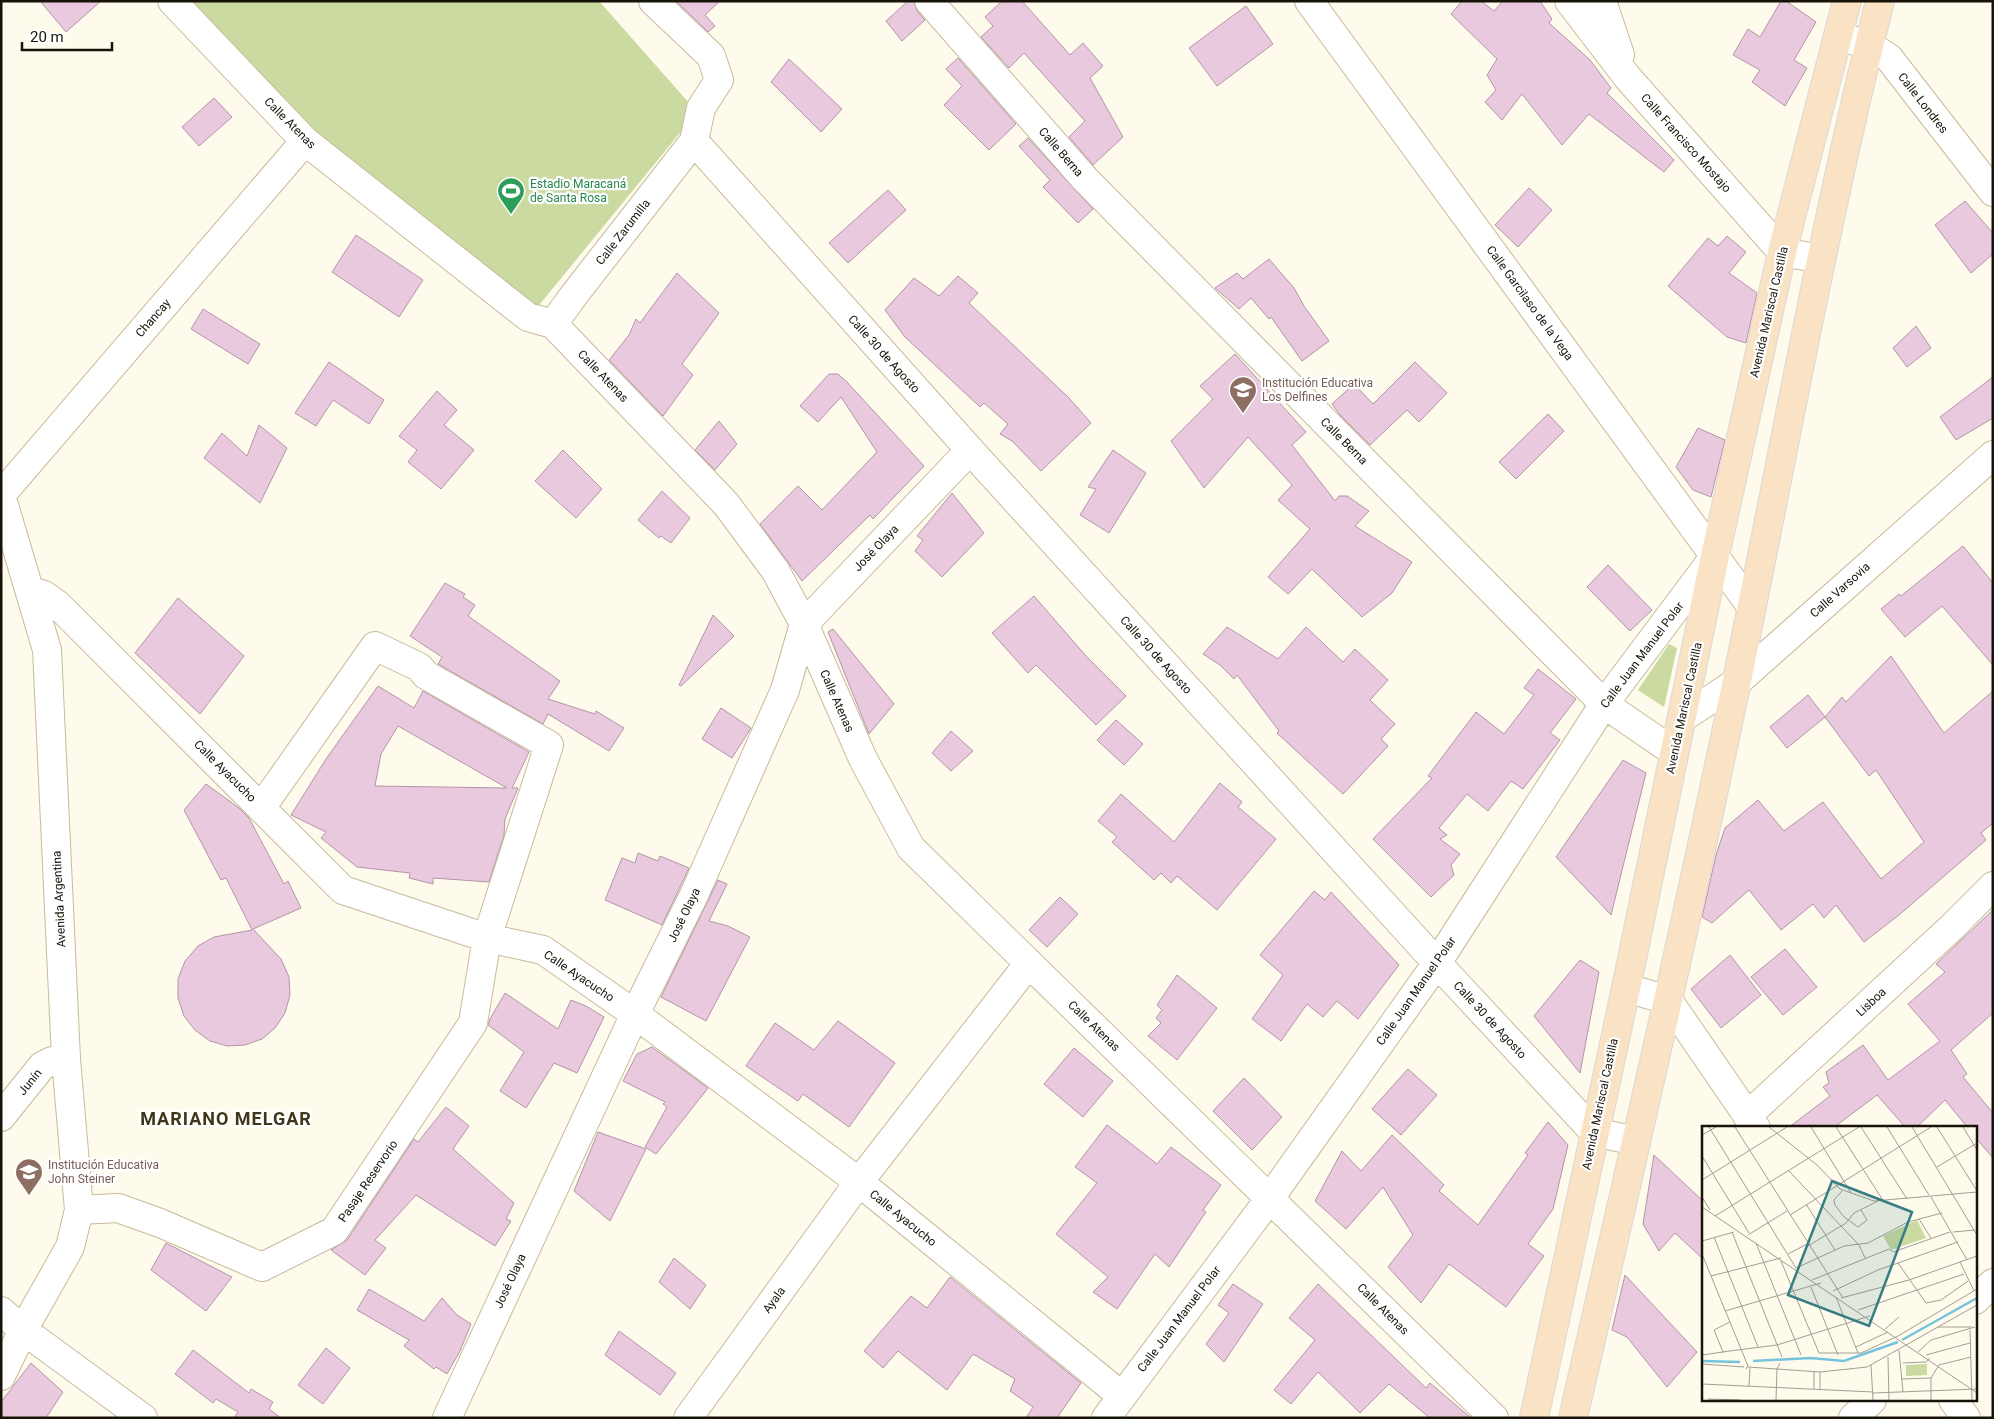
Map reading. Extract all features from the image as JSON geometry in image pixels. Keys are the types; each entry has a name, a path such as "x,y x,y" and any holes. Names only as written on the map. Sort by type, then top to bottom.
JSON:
{"main road":[{"name":"Avenida Mariscal Castilla","path":"1534,1418 1626,988 1715,556 1782,252 1847,1"},
{"path":"1572,1418 1668,1000 1736,682 1821,260 1880,1"}],"street":[{"name":"Calle Atenas","path":"172,1 305,141 528,317 553,324 726,504 774,570 804,624 863,759 911,848 1494,1418"},
{"path":"653,1 710,56 719,80 701,108 694,141"},
{"name":"Calle Berna","path":"929,1 1085,179 1604,704 1674,752"},
{"name":"Calle Garcilaso de la Vega","path":"1308,1 1751,606"},
{"name":"Calle Francisco Mostajo","path":"1569,1 1628,78 1782,252"},
{"path":"1602,1 1628,78"},
{"name":"Calle Londres","path":"1838,36 1869,45 1888,58 1993,192"},
{"name":"Chancay","path":"1,495 305,141"},
{"name":"Calle Zarumilla","path":"553,324 574,294 694,141"},
{"name":"Calle 30 de Agosto","path":"694,141 970,450 1437,963 1594,1132"},
{"path":"1782,252 1821,260"},
{"name":"José Olaya","path":"447,1418 635,1014 694,895 785,690 804,624 970,450"},
{"name":"Calle Varsovia","path":"1682,718 1736,682 1993,455"},
{"name":"Avenida Argentina","path":"1,495 47,650 66,1059 79,1210 70,1247 23,1330 1,1376"},
{"name":"Avenida Argentina","path":"1,556 30,590"},
{"name":"Calle Juan Manuel Polar","path":"1106,1418 1270,1198 1437,963 1604,704 1715,556"},
{"name":"Calle Ayacucho","path":"30,590 44,594 58,605 344,890 487,938 543,950 635,1014 859,1182 1122,1396"},
{"name":"Pasaje Reservorio","path":"79,1210 118,1208 262,1267 334,1231 473,1023 487,938 549,744 426,675 419,667 375,646 261,808"},
{"name":"Lisboa","path":"1752,1122 1993,886"},
{"name":"Ayala","path":"688,1418 859,1182 1029,963"},
{"path":"1626,988 1668,1000 1752,1122"},
{"name":"Junín","path":"1,1117 42,1066 52,1061 66,1059"},
{"path":"1594,1132 1636,1141"},
{"path":"1976,1299 1993,1283"},
{"path":"1,1311 23,1330 143,1418"},
{"path":"1853,1418 1870,1402"},
{"path":"1954,1402 1966,1418"}],"green space":[{"name":"Estadio Maracaná de Santa Rosa","path":"192,1 599,1 697,112 531,315 309,132"},
{"path":"1669,644 1677,648 1664,707 1638,690"}],"building":[{"path":"40,1 101,1 66,32"},
{"path":"676,1 720,1 705,15 715,26 708,32"},
{"path":"908,1 914,1 917,11 925,20 902,41 886,21"},
{"path":"1002,1 1022,1 1070,55 1083,43 1103,66 1090,78 1123,137 1093,165 1069,137 1085,121 1024,53 1009,68 981,37 993,26 985,17"},
{"path":"1462,1 1481,1 1494,11 1503,1 1540,1 1552,19 1549,23 1590,60 1611,88 1607,93 1674,160 1664,172 1589,114 1562,145 1522,94 1502,120 1485,102 1496,90 1487,75 1497,59 1451,14"},
{"path":"1781,1 1786,1 1816,22 1794,60 1807,68 1785,106 1752,82 1760,70 1733,55 1748,29 1760,37"},
{"path":"1246,6 1273,44 1217,86 1189,48"},
{"path":"958,58 1016,124 989,150 944,105 962,86 946,69"},
{"path":"789,59 842,109 821,132 771,82"},
{"path":"214,98 232,117 199,146 182,127"},
{"path":"1028,138 1093,209 1078,223 1043,187 1050,180 1019,146"},
{"path":"1529,188 1552,210 1518,247 1495,225"},
{"path":"888,190 906,210 848,263 829,243"},
{"path":"1965,201 1993,233 1993,254 1971,273 1935,225"},
{"path":"356,235 423,280 399,317 332,272"},
{"path":"1727,236 1746,252 1729,273 1757,293 1746,343 1727,337 1668,286 1708,238 1718,246"},
{"path":"1269,259 1294,288 1304,306 1329,341 1302,361 1271,317 1269,319 1251,298 1239,309 1215,288 1237,273 1243,279"},
{"path":"677,273 719,313 682,364 693,375 663,416 609,360 629,335 636,319 640,323"},
{"path":"958,276 978,293 969,303 1069,398 1091,423 1041,471 1012,441 1000,434 1008,424 984,403 980,407 905,337 885,310 914,278 939,296"},
{"path":"203,309 260,344 248,364 191,329"},
{"path":"1916,326 1931,348 1907,367 1893,348"},
{"path":"1235,354 1306,432 1292,445 1335,501 1339,496 1347,496 1369,511 1355,526 1412,562 1392,593 1362,617 1312,569 1288,594 1268,577 1310,529 1278,500 1292,485 1248,437 1204,488 1171,441 1213,399 1200,386"},
{"path":"329,362 384,400 369,424 333,400 316,426 295,413"},
{"path":"1415,362 1447,393 1419,422 1407,410 1370,445 1340,415 1332,404 1354,384 1373,404"},
{"path":"829,374 838,374 847,382 924,466 873,519 870,515 802,581 760,524 798,486 822,510 877,452 841,397 818,422 800,406"},
{"path":"1993,377 1993,418 1956,440 1940,417"},
{"path":"437,391 457,410 444,425 474,450 441,489 408,462 417,450 399,436"},
{"path":"1548,414 1564,431 1516,479 1499,462"},
{"path":"719,421 737,444 715,470 695,450"},
{"path":"259,425 287,448 260,503 204,458 222,433 247,456"},
{"path":"1698,428 1725,440 1711,497 1693,490 1676,467"},
{"path":"563,450 602,489 576,518 535,481"},
{"path":"1113,450 1146,473 1109,533 1080,515 1096,489 1088,487"},
{"path":"662,491 690,518 671,543 661,536 659,538 638,520"},
{"path":"952,493 984,533 942,577 915,551 923,540 917,536"},
{"path":"1963,546 1993,583 1993,665 1942,606 1905,637 1881,609 1899,594 1901,596"},
{"path":"1608,565 1652,610 1630,631 1587,587"},
{"path":"445,583 465,594 463,597 475,605 468,616 560,681 548,699 595,714 596,711 624,728 609,751 548,714 543,724 438,664 442,657 410,636"},
{"path":"1034,596 1086,656 1126,696 1096,725 1036,665 1028,673 992,633"},
{"path":"178,598 244,656 200,714 135,653"},
{"path":"713,615 734,636 681,686 679,685"},
{"path":"1227,627 1278,659 1306,627 1343,662 1355,649 1388,680 1370,700 1395,724 1381,739 1388,746 1343,794 1277,733 1279,731 1237,675 1234,679 1220,665 1203,654"},
{"path":"833,629 894,704 869,734 828,632"},
{"path":"1891,656 1944,733 1993,691 1993,823 1981,833 1986,840 1899,915 1864,942 1836,905 1824,918 1813,904 1781,930 1749,890 1712,923 1702,917 1716,855 1725,828 1758,800 1784,831 1823,802 1881,879 1924,842 1876,770 1869,776 1825,717 1842,697 1846,702"},
{"path":"1538,669 1576,699 1550,733 1560,740 1523,789 1511,781 1488,811 1467,794 1439,828 1447,835 1440,839 1460,854 1451,865 1454,875 1431,897 1373,839 1432,778 1428,776 1476,712 1504,734 1534,695 1524,688"},
{"path":"378,686 414,708 423,691 529,752 512,788 518,788 505,819 504,835 489,882 433,878 433,884 409,878 410,873 357,867 321,838 326,832 291,815 326,759","holes":["398,726 507,788 375,786 381,754"]},
{"path":"1808,695 1825,717 1787,748 1770,727"},
{"path":"721,708 751,728 732,758 702,739"},
{"path":"1116,720 1143,744 1124,765 1097,740"},
{"path":"951,731 973,751 951,771 932,753"},
{"path":"1623,760 1646,773 1611,915 1556,857"},
{"path":"1220,783 1242,802 1238,807 1276,839 1217,910 1177,876 1171,883 1161,873 1154,880 1112,842 1117,837 1098,821 1121,794 1174,842"},
{"path":"206,784 239,808 249,818 284,884 288,881 301,908 253,929 281,959 289,977 290,995 285,1013 275,1028 262,1039 245,1045 227,1046 210,1041 195,1030 184,1016 178,998 178,979 185,961 198,946 214,937 252,930 226,878 221,880 184,810"},
{"path":"638,853 658,861 660,856 689,868 662,925 605,900 622,858 635,863"},
{"path":"718,880 727,884 709,921 728,926 750,937 706,1021 661,997"},
{"path":"1314,891 1325,900 1331,892 1399,965 1358,1019 1337,1001 1323,1017 1307,1004 1281,1041 1252,1019 1283,975 1260,955"},
{"path":"1060,897 1078,914 1047,947 1029,930"},
{"path":"1993,910 1993,1013 1951,1050 1967,1074 1963,1077 1993,1113 1993,1158 1976,1138 1976,1126 1966,1126 1945,1100 1918,1126 1904,1126 1877,1095 1836,1126 1791,1126 1830,1096 1823,1087 1829,1083 1826,1072 1863,1045 1888,1080 1940,1041 1908,1004 1945,972 1936,964"},
{"path":"1785,949 1817,987 1783,1015 1751,977"},
{"path":"1730,955 1761,995 1721,1028 1691,989"},
{"path":"1580,960 1599,972 1580,1073 1534,1016"},
{"path":"1177,975 1217,1008 1177,1060 1148,1036 1161,1023 1156,1018 1162,1010 1157,1005"},
{"path":"505,993 558,1029 571,1000 586,1006 604,1017 577,1073 554,1063 526,1108 500,1091 524,1052 488,1025"},
{"path":"838,1021 895,1063 849,1127 803,1094 798,1101 746,1066 775,1023 814,1050"},
{"path":"652,1047 708,1088 656,1154 645,1147 667,1107 663,1104 665,1102 623,1081 637,1054"},
{"path":"1074,1048 1113,1081 1083,1117 1044,1084"},
{"path":"1408,1069 1437,1095 1401,1135 1372,1109"},
{"path":"1244,1078 1282,1117 1252,1150 1213,1111"},
{"path":"446,1107 469,1126 453,1149 514,1203 506,1219 511,1221 495,1246 416,1195 375,1240 386,1248 365,1275 331,1250 347,1240 414,1139 418,1142"},
{"path":"1548,1122 1568,1145 1553,1209 1528,1244 1544,1256 1506,1307 1449,1264 1421,1303 1388,1267 1413,1235 1383,1187 1346,1229 1315,1201 1342,1151 1361,1171 1392,1135 1444,1185 1439,1191 1478,1225 1528,1155 1525,1153"},
{"path":"1107,1125 1157,1164 1171,1147 1221,1185 1203,1210 1206,1212 1169,1267 1155,1254 1117,1309 1093,1292 1108,1277 1056,1234 1097,1183 1075,1167"},
{"path":"598,1132 646,1149 610,1221 574,1191"},
{"path":"1654,1155 1702,1200 1702,1258 1675,1233 1659,1251 1643,1224"},
{"path":"166,1243 232,1277 206,1311 151,1270"},
{"path":"674,1258 706,1285 690,1309 659,1282"},
{"path":"1625,1275 1697,1352 1667,1387 1627,1337 1612,1330"},
{"path":"950,1277 1081,1383 1057,1418 1026,1418 1033,1407 1010,1391 1015,1379 973,1354 947,1390 898,1351 883,1368 864,1351 911,1296 927,1308"},
{"path":"1233,1284 1263,1304 1224,1362 1206,1344 1229,1313 1218,1305"},
{"path":"1318,1284 1426,1388 1430,1383 1471,1418 1430,1418 1389,1384 1360,1413 1318,1372 1291,1404 1274,1390 1315,1340 1289,1318"},
{"path":"369,1289 424,1321 442,1298 457,1315 471,1324 460,1351 447,1374 436,1367 434,1369 404,1346 409,1340 357,1310"},
{"path":"619,1331 676,1373 660,1395 605,1355"},
{"path":"326,1348 350,1368 323,1404 298,1385"},
{"path":"193,1350 249,1393 251,1389 273,1402 269,1409 281,1418 234,1418 238,1412 216,1399 213,1403 175,1374"},
{"path":"31,1363 63,1392 46,1418 1,1418 1,1402"}],"place":[{"name":"Estadio Maracaná de Santa Rosa","path":"511,215"},
{"name":"Institución Educativa Los Delfines","path":"1243,414"},
{"name":"Institución Educativa John Steiner","path":"29,1196"}],"district":[{"name":"MARIANO MELGAR","path":"226,1118"}]}
